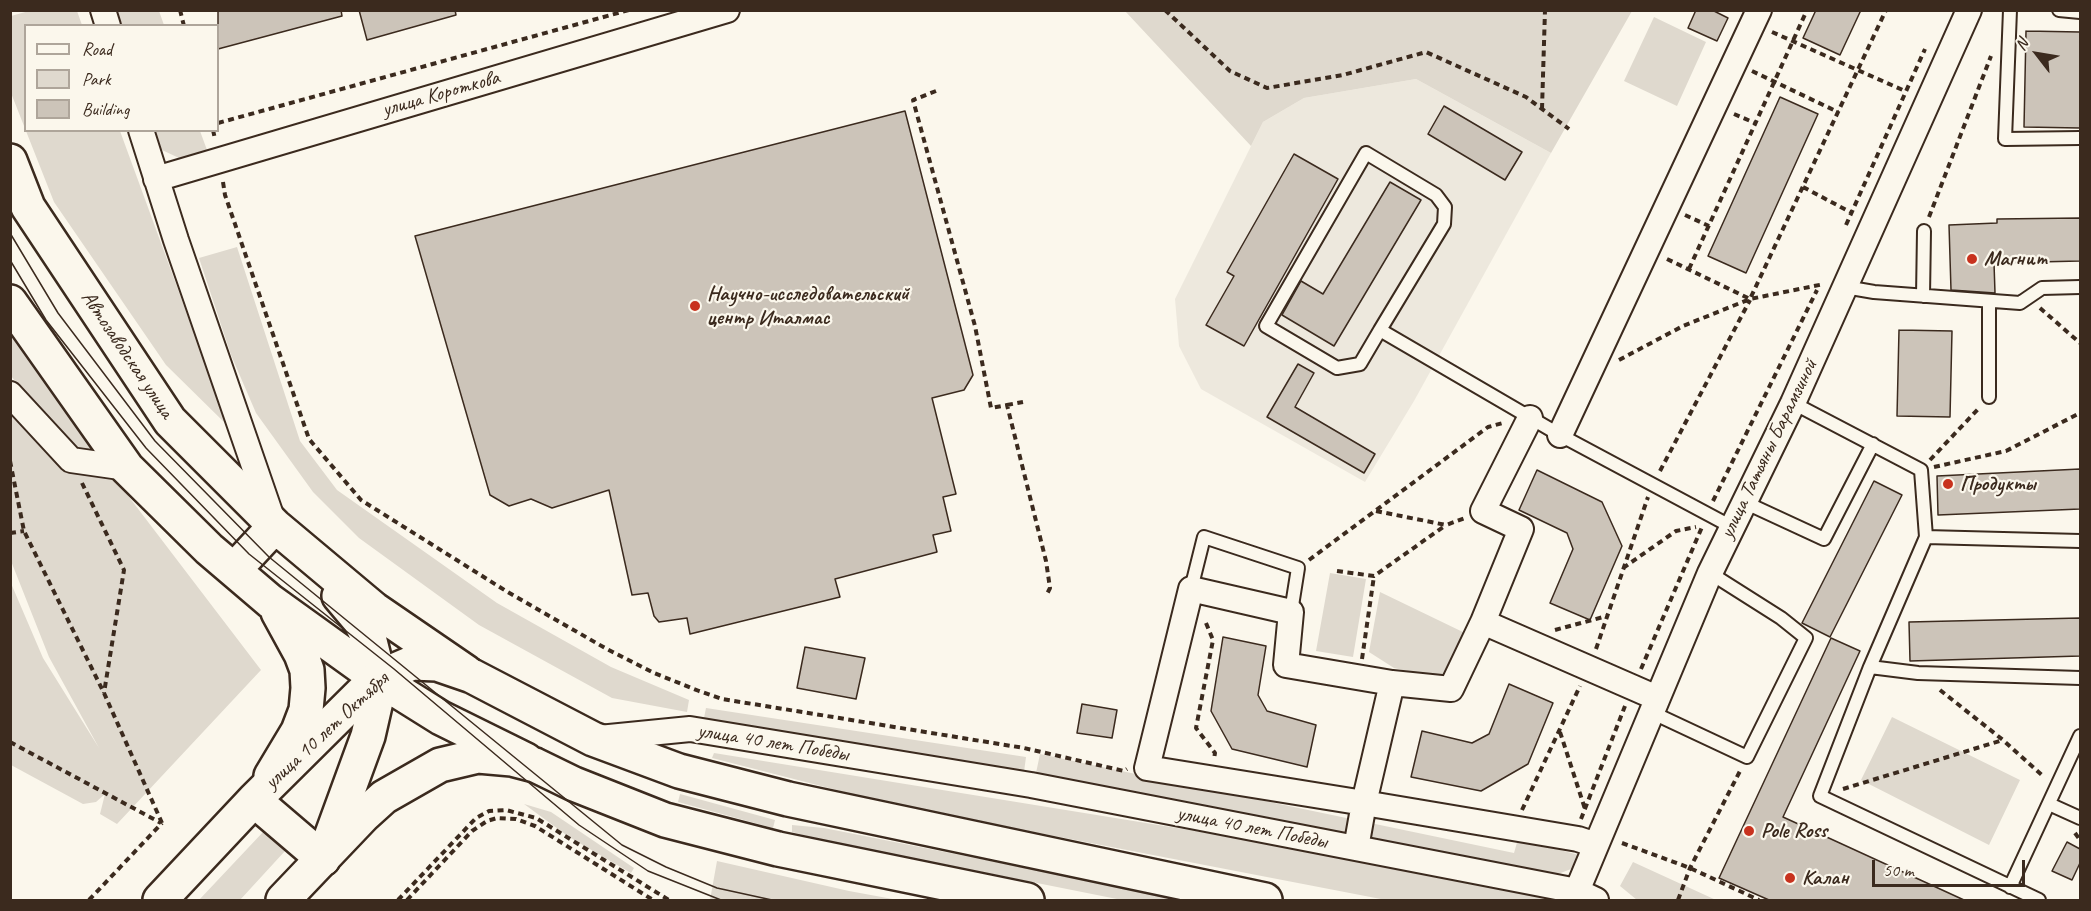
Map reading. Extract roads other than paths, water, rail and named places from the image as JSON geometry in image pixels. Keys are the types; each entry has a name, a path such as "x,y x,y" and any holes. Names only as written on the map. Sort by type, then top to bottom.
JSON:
{"main road":[{"name":"Автозаводская улица","path":"10,161 28,207 170,421 275,526 374,609 472,676"},
{"path":"10,302 127,468 234,570 270,601 377,678 441,718 574,784 665,820 778,849 1027,900"},
{"path":"234,570 275,526 360,621 373,649 377,678 376,701 368,736 323,859"},
{"path":"270,601 301,654 307,670 309,688 306,710 298,730 254,800 323,859"},
{"name":"улица 10 лет Октября","path":"160,900 254,800 377,678 386,672 412,663 437,664 472,676 593,739"},
{"name":"улица 40 лет Победы","path":"593,739 679,771 788,799 1265,900"},
{"path":"283,900 384,797 440,765 478,756 512,759 535,765"},
{"path":"778,849 788,799"}],"street":[{"name":"улица Татьяны Барамзиной","path":"1587,896 1596,845 1710,573 1793,403 1969,10"},
{"name":"улица Короткова","path":"156,179 220,158 720,12"},
{"path":"1560,435 1762,20"},
{"path":"142,132 275,526"},
{"path":"10,394 71,460 127,468"},
{"path":"1530,418 1483,511 1521,529 1483,622 1450,689 1392,683 1286,665 1291,612 1191,589 1147,768 1578,839 1596,845"},
{"path":"1483,622 1654,705"},
{"path":"1356,848 1392,683"},
{"name":"улица 40 лет Победы","path":"593,739 690,729 1031,785 1356,848 1587,896"}],"lane":[{"path":"2010,10 2005,139 2080,138"},
{"path":"2059,10 2080,12"},
{"path":"1366,153 1436,195 1445,207 1444,224 1380,330 1360,364 1337,368 1266,326 1366,153"},
{"path":"1923,296 1924,231"},
{"path":"1845,287 1923,296 2020,303 2042,288 2080,287"},
{"path":"1989,301 1989,397"},
{"path":"1380,330 1560,435 1732,527"},
{"path":"1793,403 1921,470 1926,537 1870,667 1820,796 2039,900"},
{"path":"1744,502 1824,539 1873,444"},
{"path":"1191,589 1204,537 1298,568 1291,612"},
{"path":"1926,537 2080,541"},
{"path":"1654,705 1747,757 1806,638 1781,618 1710,573"},
{"path":"1870,667 1918,673 2080,678"},
{"path":"2010,887 2080,736"},
{"path":"2049,804 2080,818"}],"tram line":[{"path":"10,233 58,313 155,441 269,557 622,845 666,867 717,888 772,900"},
{"path":"10,260 46,320 146,448 249,554 394,669 579,825 648,871 721,900"}],"place":[{"name":"Магнит","path":"1972,259"},
{"name":"Научно-исследовательский центр Италмас","path":"695,306"},
{"name":"Продукты","path":"1948,484"},
{"name":"Pole Ross","path":"1749,831"},
{"name":"Калан","path":"1790,878"}]}
